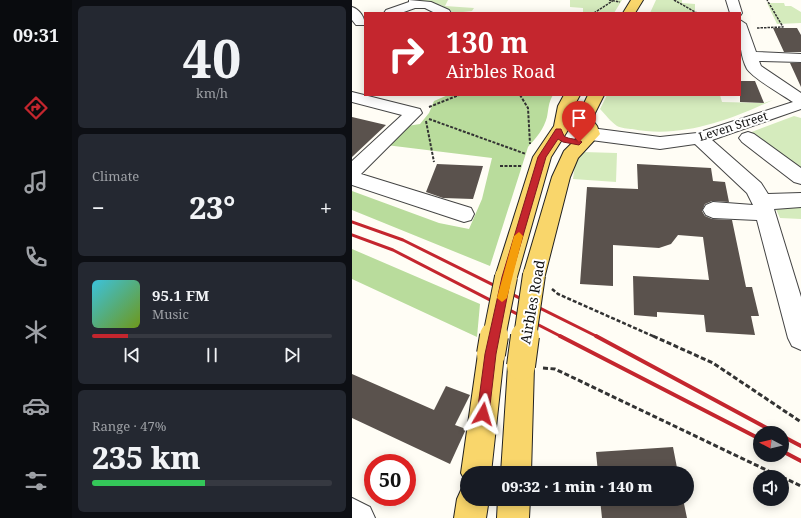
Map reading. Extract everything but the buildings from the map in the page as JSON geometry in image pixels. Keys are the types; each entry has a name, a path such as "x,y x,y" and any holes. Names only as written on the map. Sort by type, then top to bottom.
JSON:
{"main road":[{"path":"630,12 637,0"},
{"name":"Airbles Road","path":"477,466 491,354 532,152 560,129 566,106 571,96"},
{"name":"Airbles Road","path":"516,466 521,369 535,273 561,177 570,155 587,133 587,113 596,96"},
{"path":"560,129 560,138 575,142 587,133"},
{"path":"470,518 472,506"},
{"path":"513,518 514,506"}],"street":[{"path":"732,0 736,12"},
{"path":"392,12 414,2 427,5 443,12"},
{"path":"352,10 359,22"},
{"path":"741,26 748,61 774,83 801,100"},
{"path":"748,61 801,58"},
{"path":"352,97 414,113"},
{"name":"Leven Street","path":"587,133 660,143 700,138 801,104"},
{"path":"352,172 414,113"},
{"path":"700,138 754,188 764,207 799,326"},
{"path":"748,138 801,177"},
{"path":"352,178 464,214"},
{"path":"713,210 764,207 801,200"},
{"path":"352,514 359,518"}],"path":[{"path":"596,12 614,0"},
{"path":"674,0 695,12"},
{"path":"741,26 783,27 766,0"},
{"path":"414,113 456,96"},
{"path":"500,166 525,166 532,152 528,108 521,96"},
{"path":"434,162 425,117 532,152"},
{"path":"535,273 558,294 713,363 801,422"},
{"path":"521,369 554,369 767,470"},
{"path":"789,480 801,486"}],"green space":[{"path":"420,0 448,0 445,6 474,8 472,11 452,12 441,5 422,2"},
{"path":"570,0 622,0 615,12 583,12 583,8 570,7"},
{"path":"656,0 682,0 682,3 695,4 695,12 650,12"},
{"path":"767,3 784,3 785,6 791,6 801,12 801,23 777,24"},
{"path":"446,96 552,96 549,103 544,125 537,137 528,147 490,266 352,210 352,191 439,223 469,229 482,199 492,158 386,145 401,127 420,124 429,113 434,101"},
{"path":"606,96 720,96 722,102 764,103 773,100 722,121 705,126 669,132 619,127 600,109"},
{"path":"794,116 801,118 801,170 749,133"},
{"path":"583,152 617,153 616,182 573,179 576,158"},
{"path":"775,207 801,207 801,219 780,218"},
{"path":"352,249 480,304 477,337 352,279"}],"railway":[{"path":"352,222 403,240 596,336"},
{"path":"352,235 393,250 562,337"},
{"path":"560,336 753,435"},
{"path":"596,336 763,426"},
{"path":"789,440 801,446"},
{"path":"789,455 801,461"}],"slow traffic":[{"path":"502,298 506,277 519,236"}],"route":[{"path":"483,414 491,354 506,277 542,157 559,131 560,138 571,142 579,142"}]}
